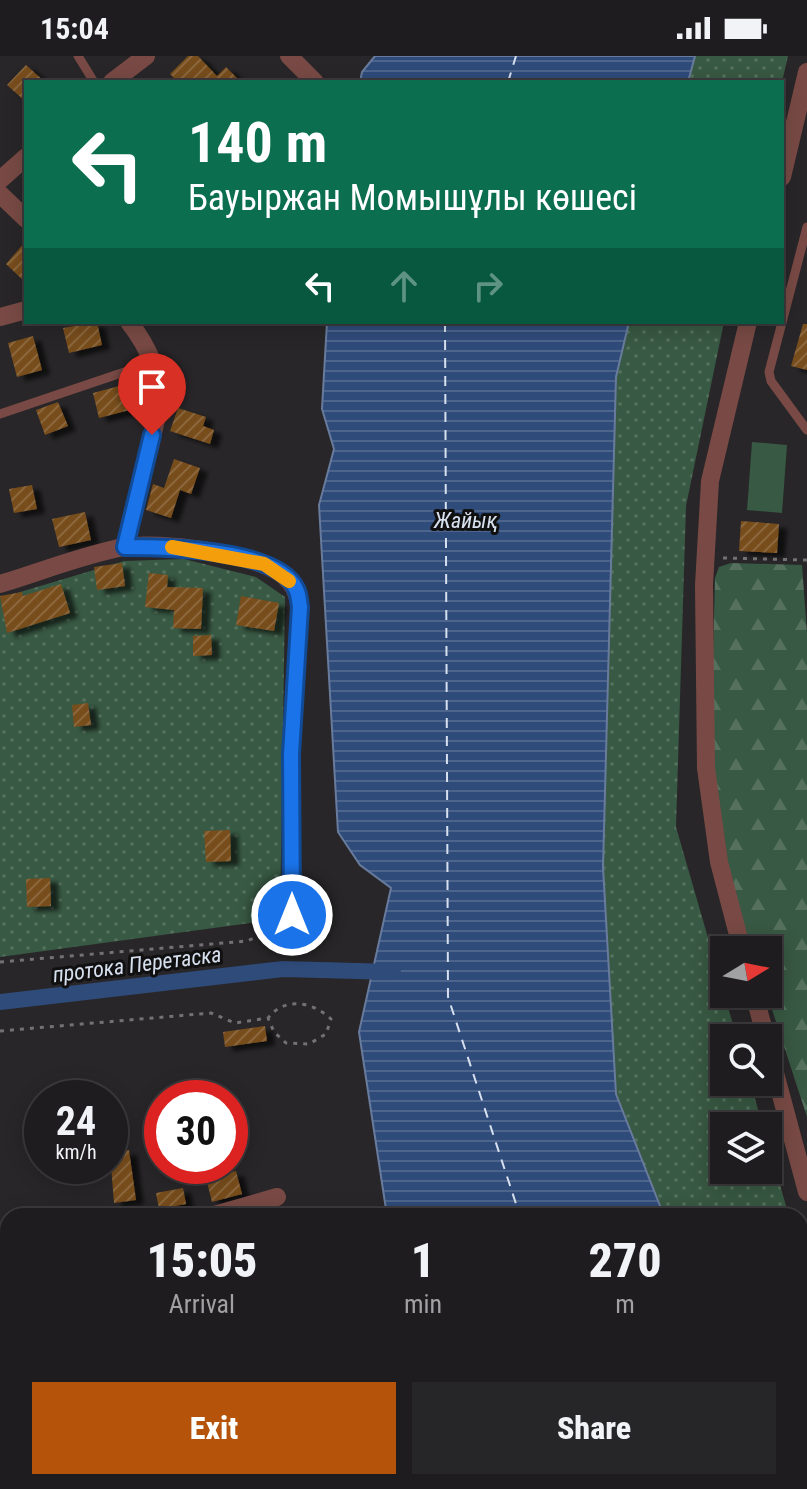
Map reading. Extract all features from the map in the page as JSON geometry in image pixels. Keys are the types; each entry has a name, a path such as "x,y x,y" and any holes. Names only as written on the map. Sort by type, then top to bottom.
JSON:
{"street":[{"path":"115,80 146,56"},
{"path":"289,56 313,80"},
{"path":"784,169 807,72"},
{"path":"0,180 24,159"},
{"path":"0,194 24,217"},
{"path":"0,317 24,311"},
{"path":"125,547 159,408 160,385 154,362 130,324"},
{"path":"738,936 719,862 706,768 705,558 710,481 748,324"},
{"path":"0,584 125,547 183,547 264,564 282,573 296,588 300,607 291,754 292,915"},
{"path":"781,1096 807,1192"},
{"path":"239,1208 277,1197"}],"lane":[{"path":"78,56 93,80"},
{"path":"784,315 807,227"},
{"path":"782,324 769,372 771,381 807,430"},
{"path":"0,414 154,362"}],"path":[{"path":"705,558 807,560"},
{"path":"0,962 247,941 281,928 292,915"},
{"path":"0,1031 211,1013 235,1023 268,1018 275,1009 295,1004 317,1006 331,1019 326,1034 309,1044 286,1043 274,1032 268,1018"}],"green space":[{"path":"695,56 788,56 782,80 689,80"},
{"path":"629,324 724,324 686,506 676,827 710,945 710,1008 728,1008 733,1024 710,1024 710,1096 754,1096 759,1112 710,1112 710,1184 780,1184 787,1208 661,1208 616,1094 603,867 616,377"},
{"path":"752,442 787,445 782,513 747,510"},
{"path":"184,559 256,577 285,597 280,919 0,957 0,598 124,561"},
{"path":"731,563 802,565 807,633 807,1117 782,1040 782,1024 777,1024 772,1008 782,1008 782,936 748,936 721,853 711,734 715,578 719,567"}],"water":[{"path":"375,56 695,56 689,80 360,80 362,72"},
{"name":"Жайық","path":"327,324 629,324 616,377 603,867 616,1094 661,1208 386,1208 359,1032 391,888 360,865 338,832 319,505 334,449 322,409"}],"building":[{"path":"188,56 198,56 217,76 226,67 239,80 176,80 170,74"},
{"path":"26,65 43,80 24,80 24,100 7,85"},
{"path":"24,243 24,281 6,264"},
{"path":"97,324 102,345 69,353 63,328"},
{"path":"803,324 807,324 807,370 791,366"},
{"path":"33,336 42,370 17,377 8,343"},
{"path":"134,382 141,407 99,418 93,393"},
{"path":"58,402 68,426 45,435 36,410"},
{"path":"178,408 206,417 203,426 214,430 210,444 170,431"},
{"path":"174,459 200,468 191,494 180,490 171,518 146,510 153,484 164,488"},
{"path":"32,485 37,509 14,513 9,489"},
{"path":"85,512 91,540 59,547 52,519"},
{"path":"741,521 779,524 777,553 739,551"},
{"path":"122,563 125,586 97,590 94,567"},
{"path":"149,573 168,575 167,587 203,588 201,629 173,628 174,610 145,607"},
{"path":"61,584 70,613 7,633 0,596 22,592 23,596"},
{"path":"241,596 279,603 274,631 236,625"},
{"path":"211,635 212,655 193,656 193,636"},
{"path":"88,703 91,725 74,727 72,705"},
{"path":"230,830 231,861 206,862 204,831"},
{"path":"50,878 51,906 27,907 26,879"},
{"path":"265,1026 267,1041 225,1047 223,1032"},
{"path":"128,1150 136,1200 114,1203 112,1184 128,1184"},
{"path":"208,1184 239,1184 242,1194 212,1202"},
{"path":"183,1188 186,1204 159,1208 156,1193"}],"waterway":[{"name":"протока Перетаска","path":"0,1002 283,969 393,972"}],"ferry route":[{"path":"509,80 516,56"},
{"path":"445,324 448,997 517,1208"}],"slow traffic":[{"path":"172,547 264,564 282,573 289,581"}],"route":[{"path":"152,435 125,547 183,547 264,564 282,573 296,588 300,607 291,754 292,915"}]}
